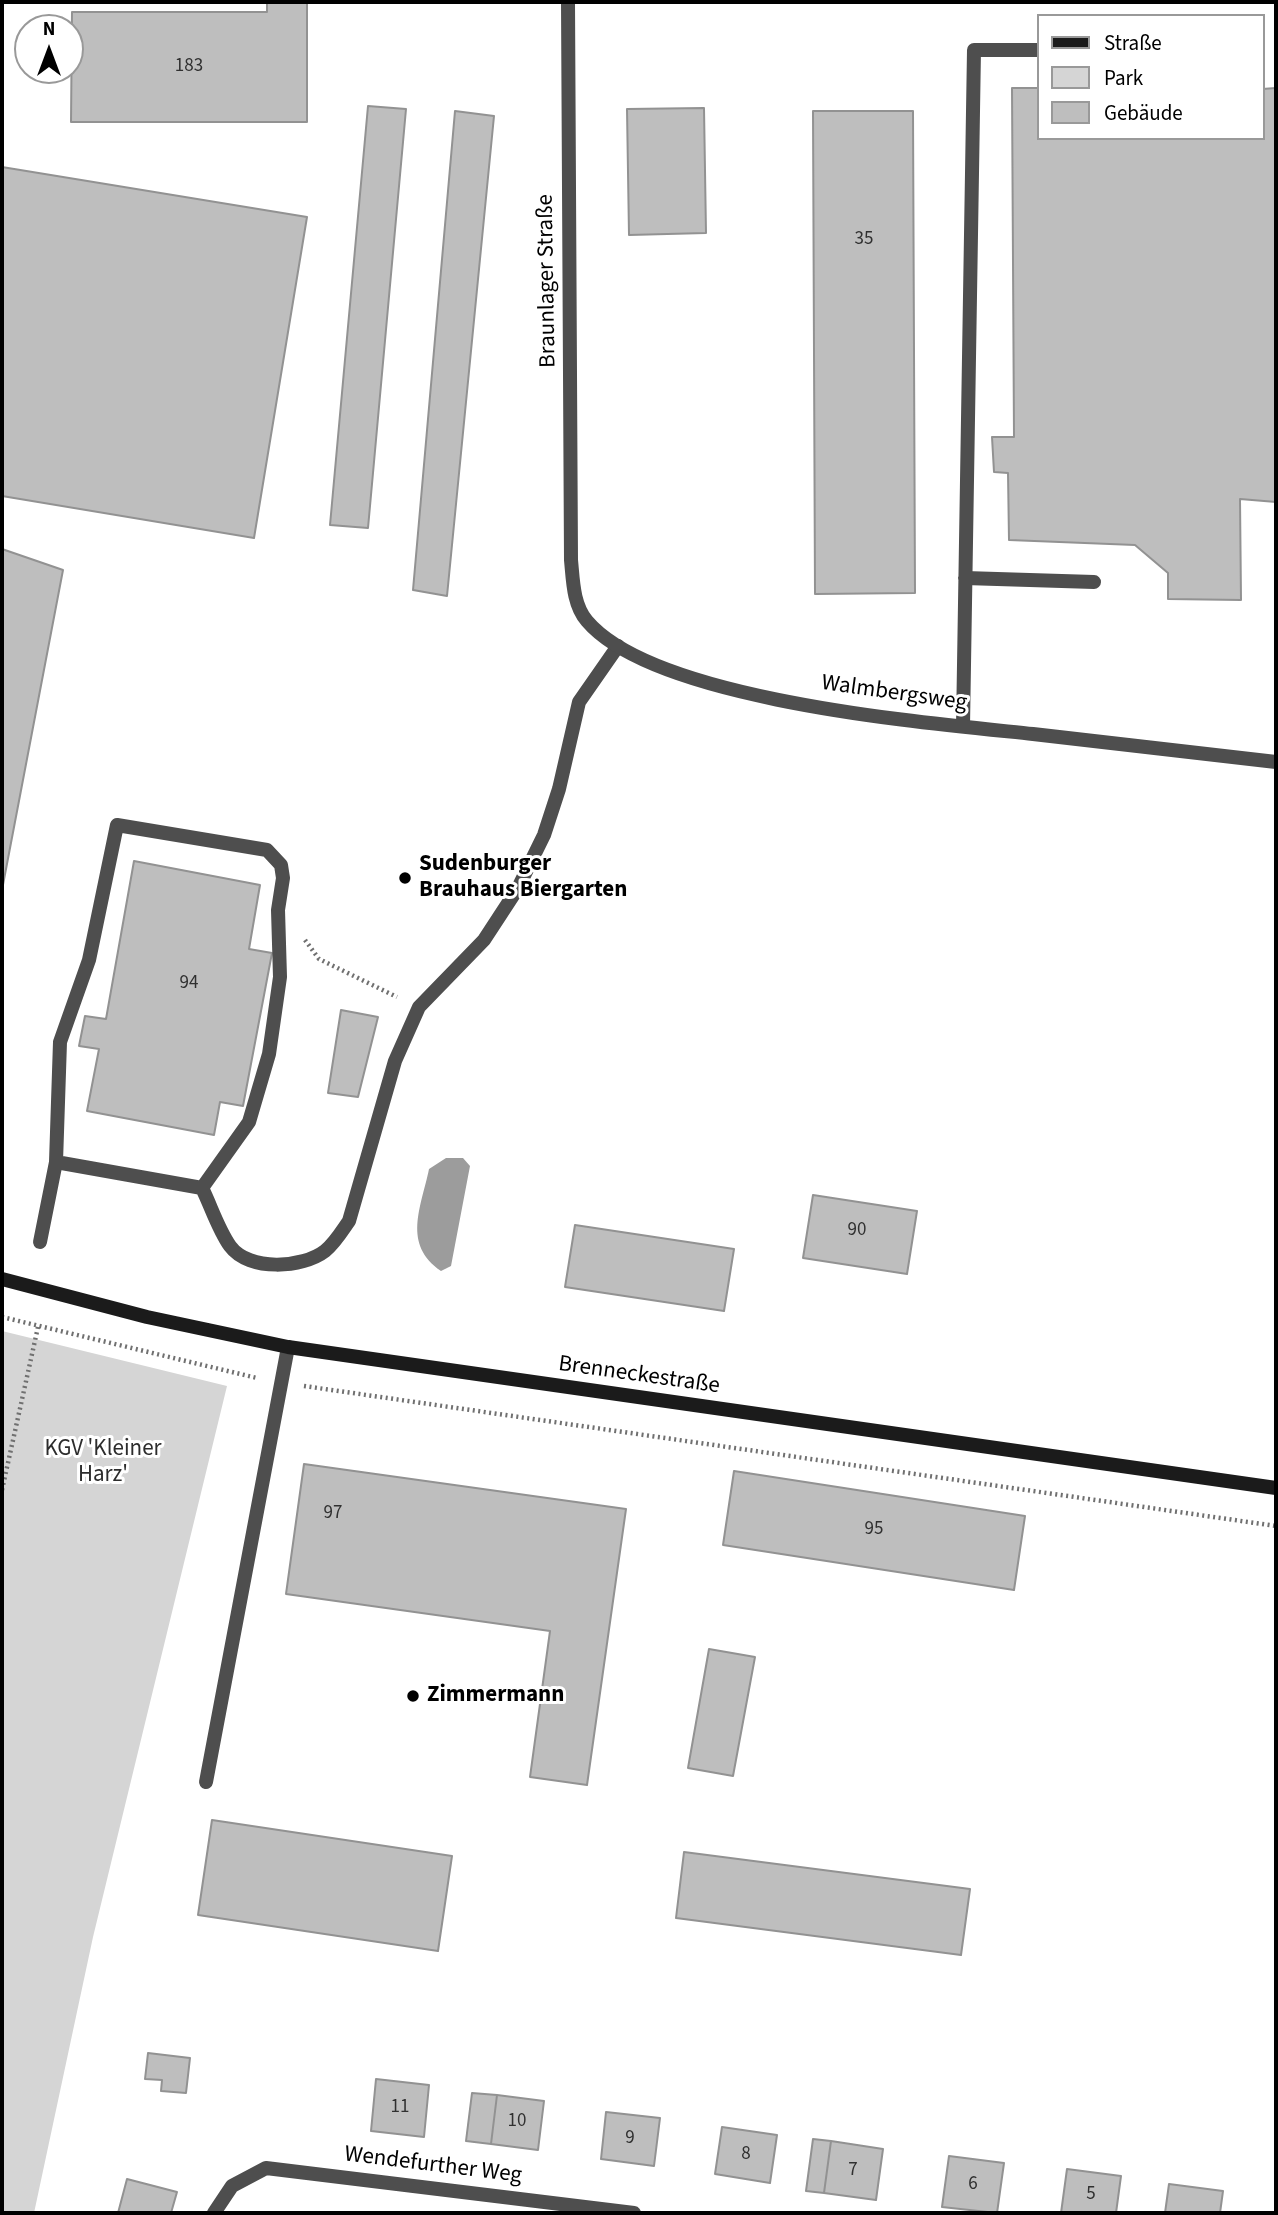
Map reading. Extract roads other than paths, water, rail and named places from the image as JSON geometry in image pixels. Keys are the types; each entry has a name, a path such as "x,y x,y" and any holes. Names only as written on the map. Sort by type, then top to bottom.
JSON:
{"main road":[{"name":"Brenneckestraße","path":"2,1279 147,1317 288,1347 1276,1488"}],"street":[{"name":"Braunlager Straße","path":"568,2 571,560"},
{"path":"963,726 974,50 1036,50"},
{"name":"Walmbergsweg","path":"571,560 578,607 586,621 618,646 645,660 691,677 778,700 963,726 1276,762"},
{"path":"965,578 1094,582"},
{"path":"202,1188 231,1248 254,1262 298,1263 324,1252 349,1221 395,1060 419,1007 484,940 518,888 544,835 559,789 579,702 618,646"},
{"path":"40,1242 56,1162 61,1042 89,960 117,825 267,850 281,865 283,878 278,910 280,977 269,1054 249,1122 202,1188"},
{"path":"56,1162 202,1188"},
{"path":"206,1782 288,1347"},
{"name":"Wendefurther Weg","path":"214,2213 232,2186 266,2168 606,2212 634,2213"}],"place":[{"name":"Sudenburger Brauhaus Biergarten","path":"405,878"},
{"name":"Zimmermann","path":"413,1696"}],"park label":[{"name":"KGV 'Kleiner Harz'","path":"103,1463"}]}
